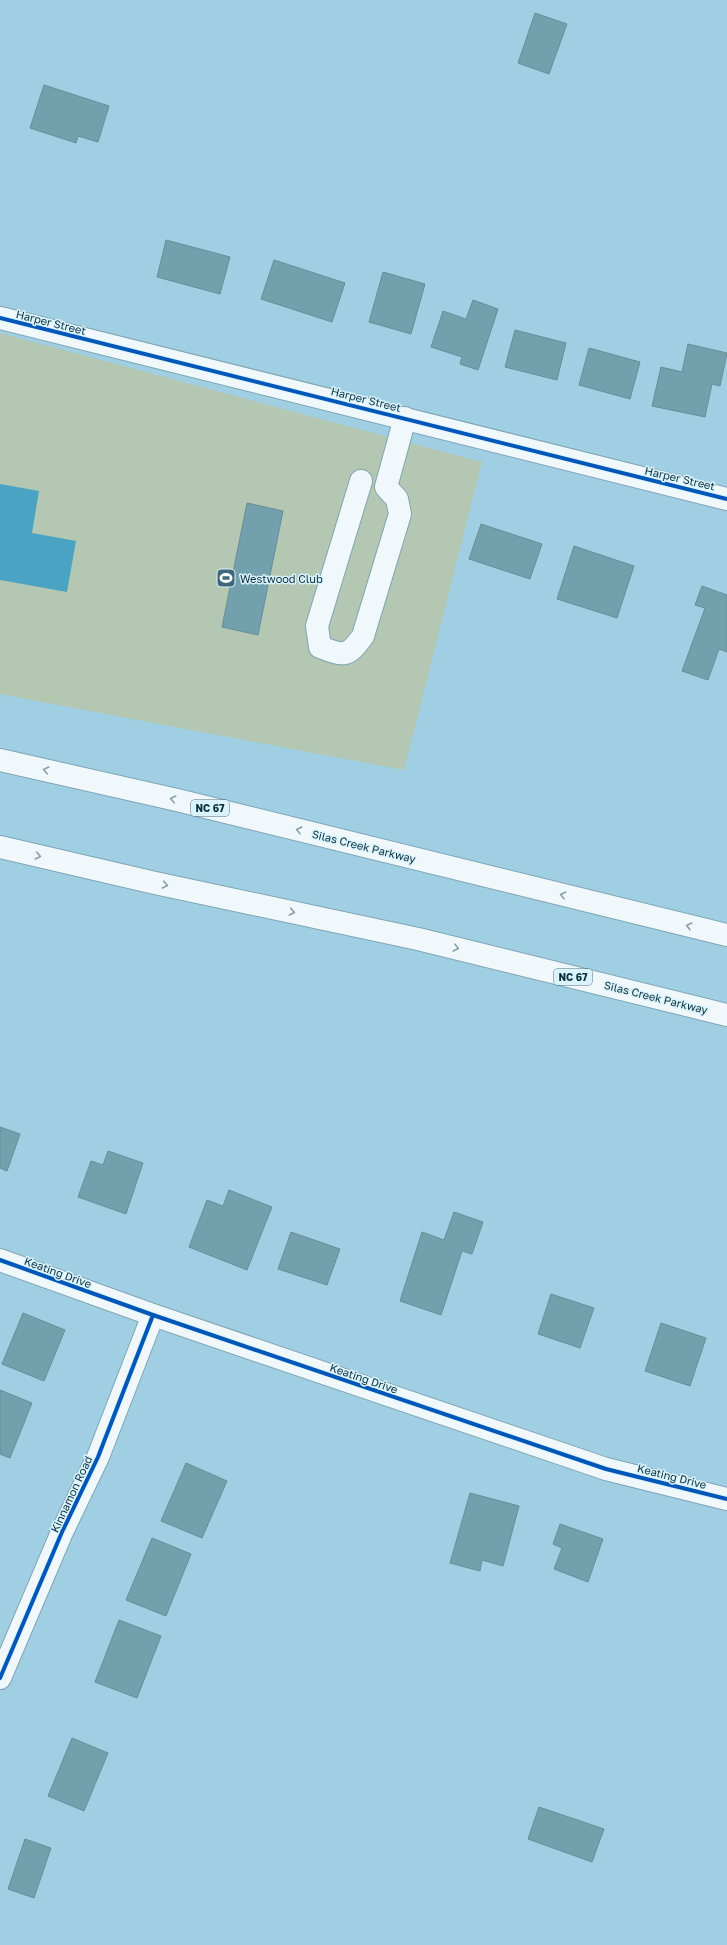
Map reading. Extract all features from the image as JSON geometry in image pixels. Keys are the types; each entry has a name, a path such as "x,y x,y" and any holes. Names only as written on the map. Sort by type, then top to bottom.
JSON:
{"street":[{"name":"Harper Street","path":"0,318 727,499"},
{"path":"362,481 317,626 320,647 339,654 352,651 363,636 400,514 397,499 386,487 405,418"},
{"name":"Silas Creek Parkway","path":"0,760 177,800 727,935"},
{"name":"Silas Creek Parkway","path":"0,847 155,883 418,939 727,1015"},
{"name":"Keating Drive","path":"0,1260 153,1315 606,1469 727,1499"},
{"name":"Kinnamon Road","path":"0,1678 62,1532 98,1457 153,1315"}],"green space":[{"name":"Westwood Club","path":"0,333 482,462 404,770 0,694"}],"water":[{"path":"0,484 39,491 32,533 76,541 67,592 0,580"}],"building":[{"path":"535,13 567,24 549,74 518,63"},
{"path":"44,85 109,106 98,142 78,136 76,143 30,128"},
{"path":"166,240 230,257 220,294 157,277"},
{"path":"274,260 345,283 332,322 261,299"},
{"path":"383,272 425,284 411,334 369,322"},
{"path":"473,300 498,309 478,370 460,364 462,357 431,347 443,311 466,319"},
{"path":"515,330 566,343 557,380 505,367"},
{"path":"688,344 727,353 720,386 712,384 705,417 652,406 661,367 682,372"},
{"path":"589,348 640,362 630,399 579,385"},
{"path":"247,503 283,511 258,635 222,627"},
{"path":"481,524 542,544 530,579 469,559"},
{"path":"574,546 634,566 617,618 557,599"},
{"path":"702,586 727,595 727,652 719,649 708,680 682,671 705,608 695,605"},
{"path":"0,1127 20,1134 7,1171 0,1168"},
{"path":"108,1151 143,1163 126,1214 78,1197 91,1161 103,1165"},
{"path":"229,1190 272,1207 247,1270 189,1247 207,1200 223,1206"},
{"path":"454,1212 483,1222 472,1254 462,1251 441,1315 400,1301 422,1232 444,1240"},
{"path":"291,1232 340,1249 327,1285 278,1269"},
{"path":"551,1294 594,1308 580,1348 538,1334"},
{"path":"23,1313 65,1330 44,1381 2,1364"},
{"path":"661,1323 706,1338 690,1386 645,1371"},
{"path":"0,1390 32,1403 10,1458 0,1454"},
{"path":"186,1463 227,1481 202,1538 161,1521"},
{"path":"470,1493 519,1506 503,1566 482,1560 480,1571 450,1563"},
{"path":"560,1524 603,1539 588,1582 554,1569 562,1548 553,1544"},
{"path":"152,1538 191,1554 166,1616 126,1600"},
{"path":"119,1620 161,1636 137,1698 95,1682"},
{"path":"72,1738 108,1753 84,1811 48,1796"},
{"path":"539,1807 604,1829 592,1862 528,1839"},
{"path":"25,1839 51,1848 34,1898 8,1889"}],"cycle path":[{"path":"0,318 727,499"},
{"path":"0,1260 153,1315 606,1469 727,1499"},
{"path":"0,1678 62,1532 98,1457 153,1315"}],"place":[{"name":"Westwood Club","path":"226,578"}]}
